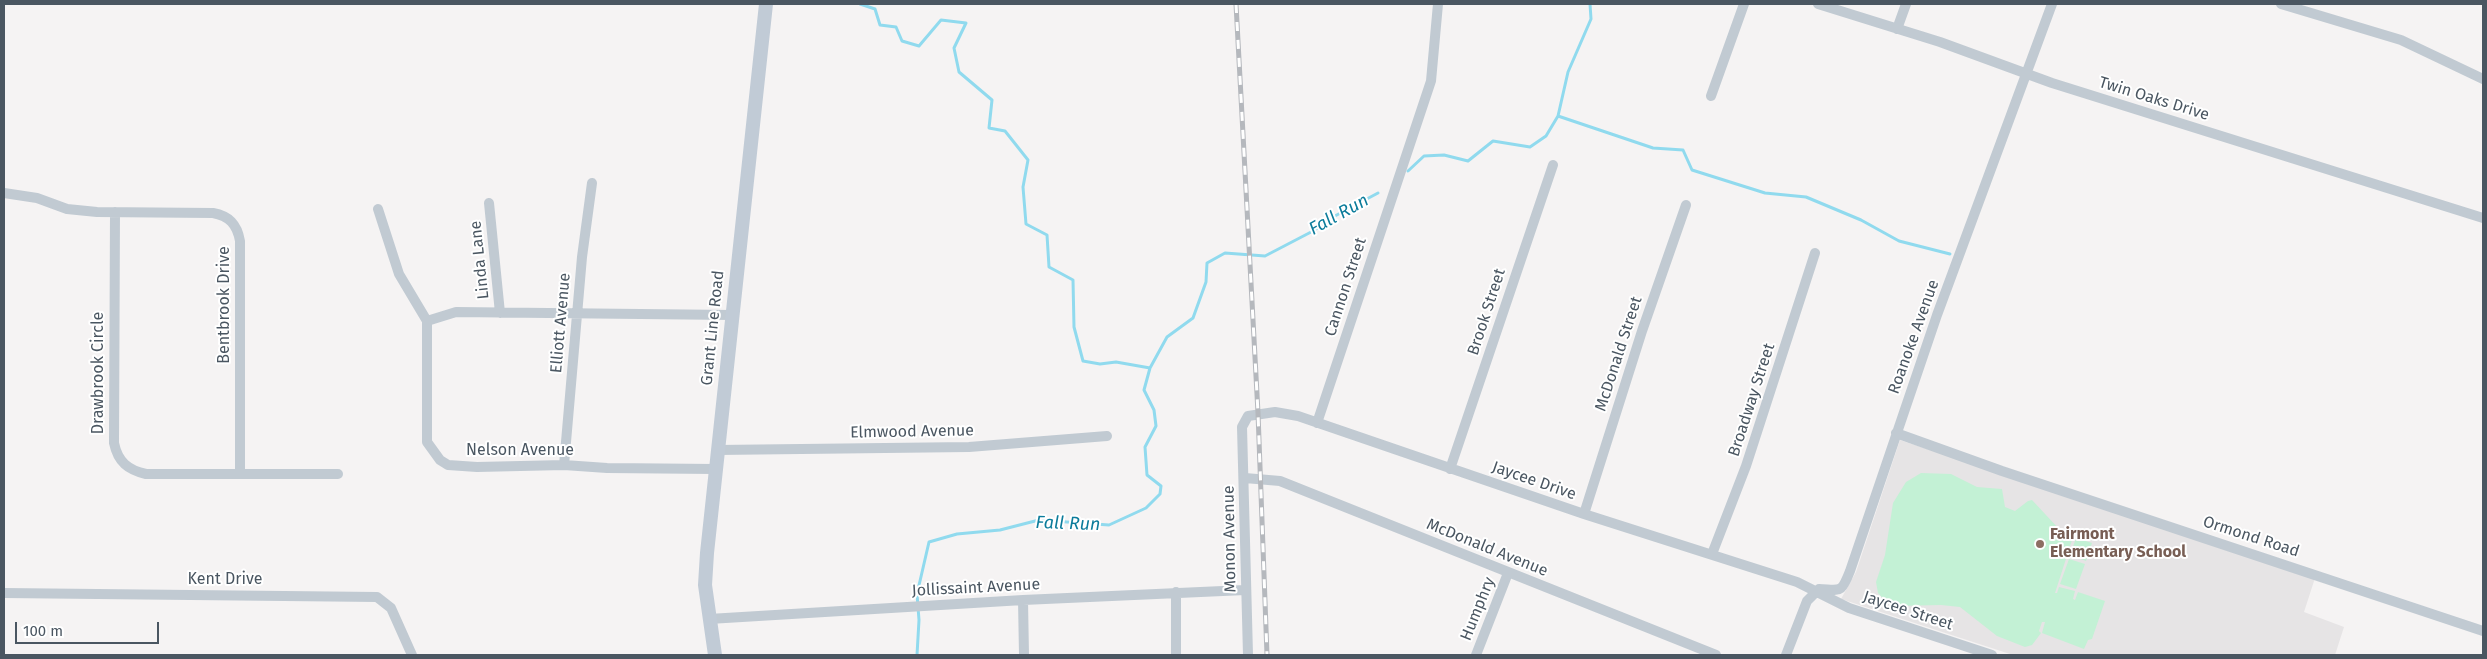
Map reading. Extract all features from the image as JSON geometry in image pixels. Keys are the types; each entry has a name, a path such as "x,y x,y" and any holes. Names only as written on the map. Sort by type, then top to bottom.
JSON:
{"main road":[{"name":"Grant Line Road","path":"715,655 705,585 715,469 766,4"}],"street":[{"name":"Cannon Street","path":"1317,423 1433,72 1438,4"},
{"path":"1711,96 1744,4"},
{"name":"Twin Oaks Drive","path":"1818,4 1897,29 2026,74 2483,218"},
{"path":"1897,29 1906,4"},
{"name":"Roanoke Avenue","path":"1817,591 1837,592 1845,584 1896,433 2052,4"},
{"path":"2281,4 2401,40 2483,79"},
{"name":"Brook Street","path":"1450,469 1553,165"},
{"name":"Elliott Avenue","path":"564,465 582,257 592,183"},
{"name":"Bentbrook Drive","path":"4,193 37,198 67,209 222,214 235,225 240,240 240,473"},
{"name":"Linda Lane","path":"489,203 500,313"},
{"name":"McDonald Street","path":"1584,514 1642,331 1686,205"},
{"path":"378,209 399,274 427,321 456,312 733,315"},
{"name":"Drawbrook Circle","path":"115,212 114,443 120,460 132,469 146,474 338,474"},
{"name":"Broadway Street","path":"1712,554 1746,466 1815,254"},
{"name":"Nelson Avenue","path":"427,321 427,442 432,452 448,465 564,465 608,468 715,469"},
{"name":"Jaycee Drive","path":"1243,422 1248,416 1275,412 1317,423 1584,514 1797,582 1817,591"},
{"name":"Monon Avenue","path":"1243,422 1245,590 1248,655"},
{"name":"Ormond Road","path":"1896,433 2002,471 2483,631"},
{"name":"Elmwood Avenue","path":"717,450 969,447 1107,436"},
{"name":"McDonald Avenue","path":"1244,478 1280,481 1716,655"},
{"name":"Humphry","path":"1476,655 1508,573"},
{"name":"Jollissaint Avenue","path":"709,619 1023,600 1245,590"},
{"path":"1786,655 1807,602 1817,591"},
{"name":"Jaycee Street","path":"1817,591 1849,608 1992,655"},
{"path":"1176,592 1176,655"},
{"name":"Kent Drive","path":"4,593 377,597 391,608 412,655"},
{"path":"1023,600 1024,655"}],"shaded area":[{"name":"Fairmont Elementary School","path":"1900,440 2315,578 2304,612 2344,627 2335,655 2013,655 1841,599 1856,572"}],"green space":[{"path":"1921,473 1951,474 1977,487 2002,489 2005,507 2015,511 2032,500 2059,529 2073,537 2055,593 2057,593 2059,587 2075,591 2073,599 2075,600 2078,592 2105,601 2092,639 2088,640 2084,649 2042,633 2045,622 2042,622 2039,631 2041,633 2032,645 2025,647 1997,636 1960,607 1941,605 1898,606 1886,602 1878,593 1876,582 1885,555 1893,503 1906,482"},
{"path":"2076,538 2092,543 2086,561 2070,555"},
{"path":"2069,559 2085,564 2076,589 2060,584"}],"waterway":[{"path":"860,4 875,9 880,25 896,27 902,41 919,46 941,20 966,23 954,48 959,72 992,100 989,128 1005,131 1028,160 1023,187 1026,224 1047,235 1049,267 1073,280 1074,327 1083,361 1100,364 1116,362 1150,368"},
{"name":"Fall Run","path":"1408,171 1424,156 1444,155 1468,161 1493,141 1530,147 1546,136 1558,116 1568,72 1591,19 1590,4"},
{"path":"1558,116 1653,148 1683,150 1692,170 1765,193 1806,197 1861,220 1899,241 1950,254"},
{"name":"Fall Run","path":"917,655 919,620 917,594 929,542 957,534 1000,530 1039,520 1109,525 1146,508 1160,494 1161,486 1147,475 1145,447 1156,426 1154,410 1144,390 1150,368 1167,337 1193,318 1206,282 1207,263 1225,253 1265,256 1313,231 1333,217 1378,193"}],"railway":[{"path":"1236,4 1258,413 1267,655"}],"place":[{"name":"Fairmont Elementary School","path":"2040,544"}]}
